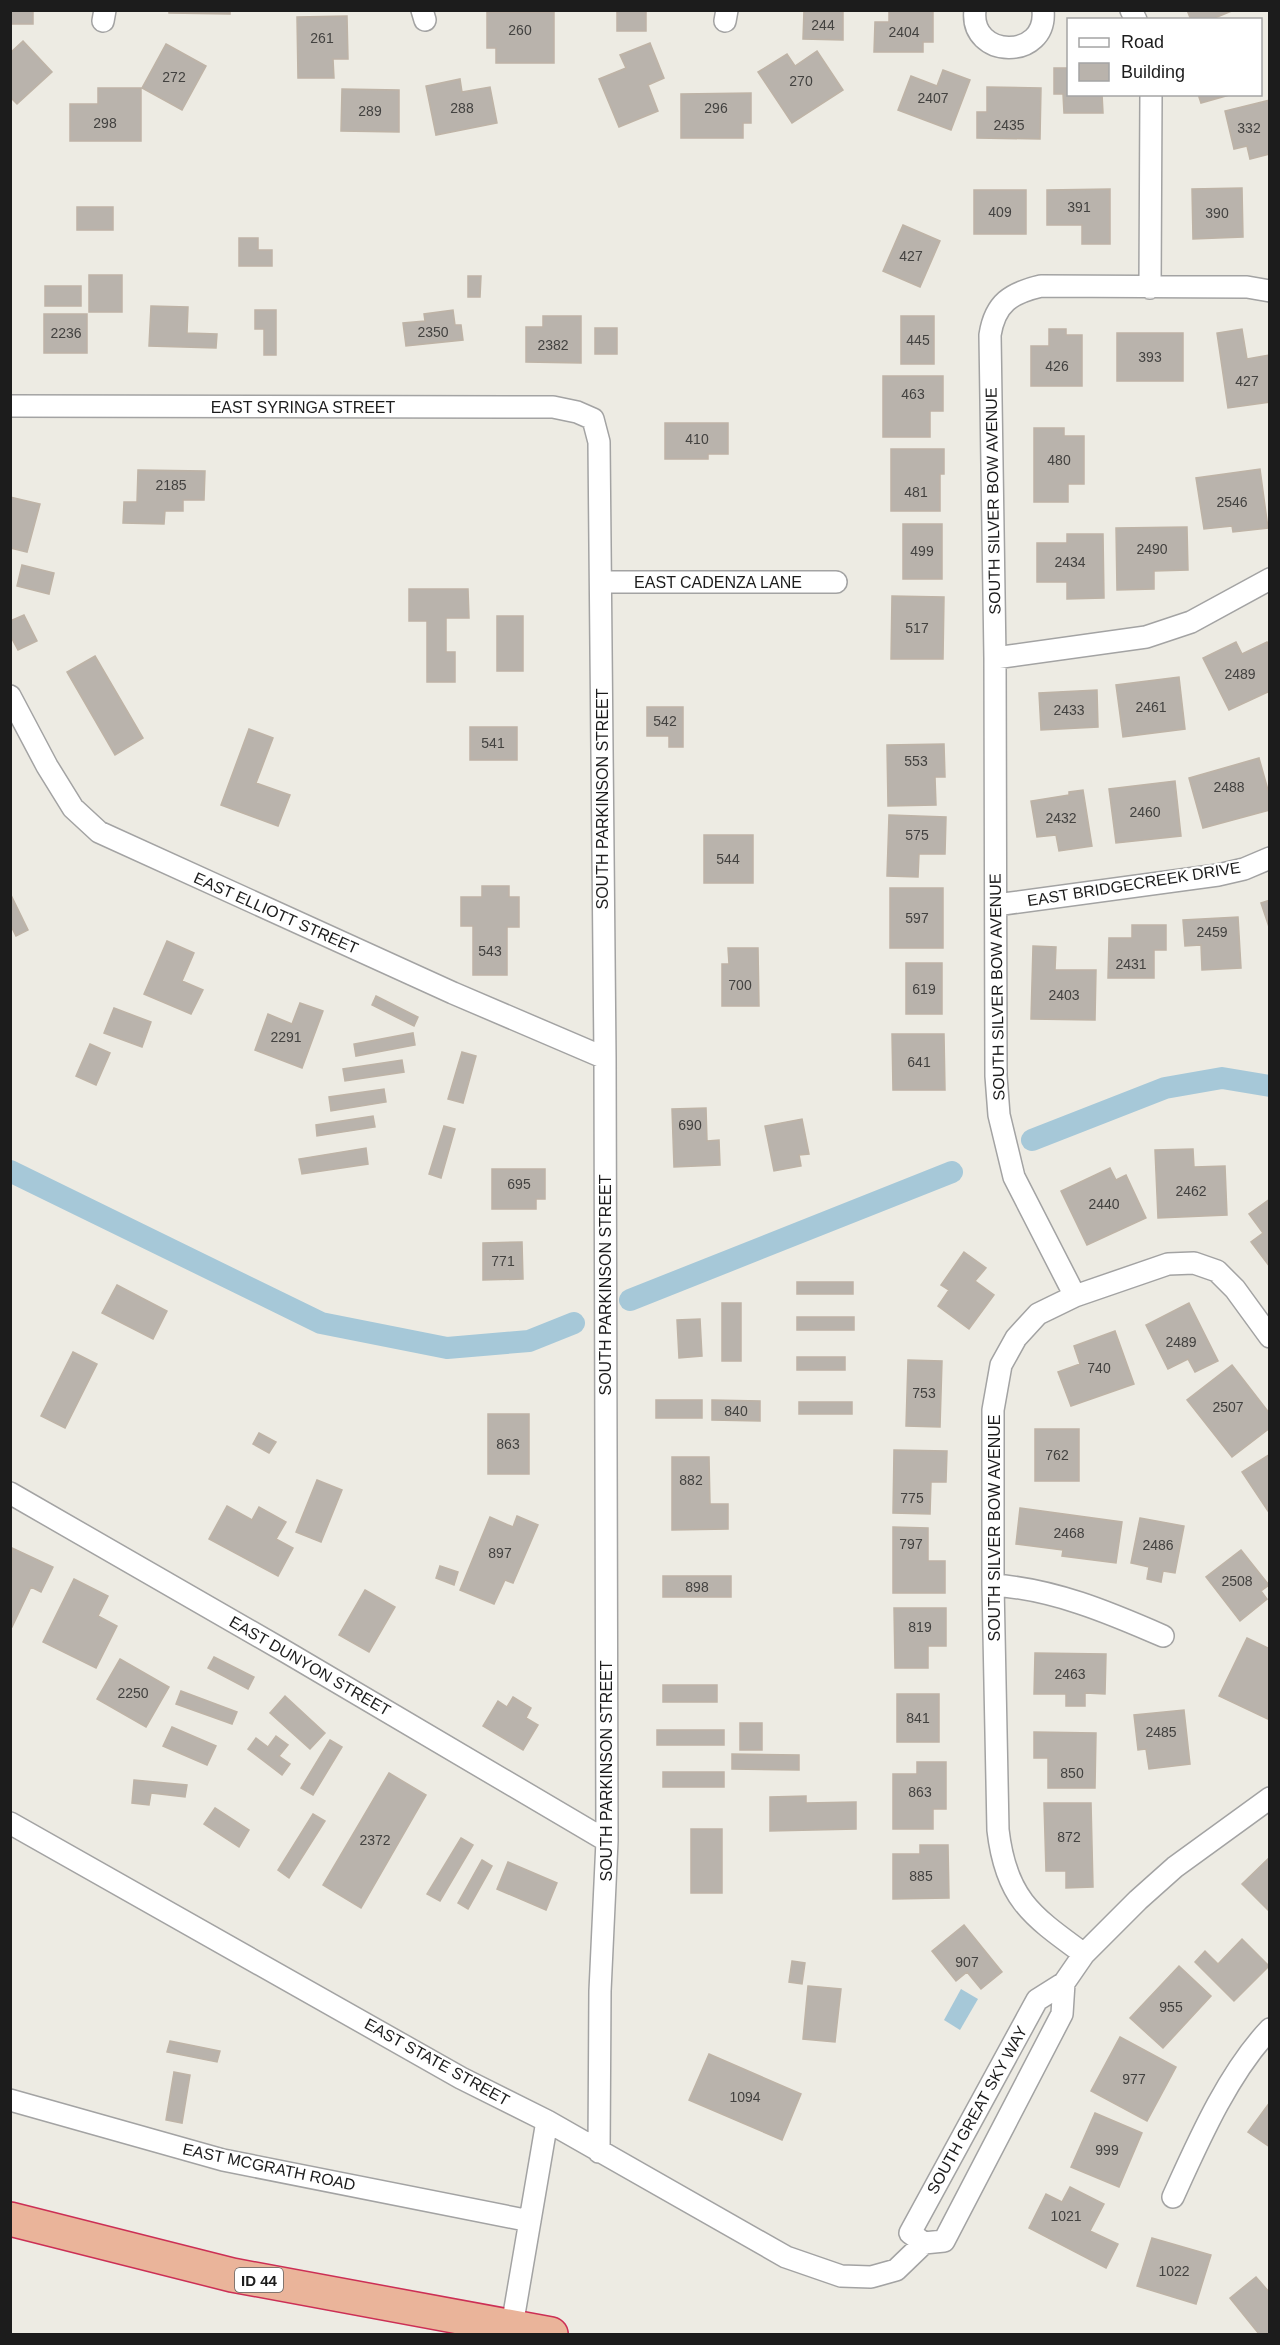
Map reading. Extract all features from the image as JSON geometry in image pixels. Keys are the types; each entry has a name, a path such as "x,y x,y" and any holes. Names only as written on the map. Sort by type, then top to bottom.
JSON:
{"highway":[{"name":"ID 44","path":"10,2219 232,2275 551,2334"}],"street":[{"path":"975,10 977,26 982,36 991,44 1014,49 1035,38 1049,13"},
{"path":"1150,288 1151,96"},
{"name":"SOUTH SILVER BOW AVENUE","path":"1084,1954 1037,1920 1021,1901 1009,1879 1001,1855 998,1830 993,1585 993,1410 1000,1365 1016,1338 1038,1314 1075,1296 1014,1177 999,1115 996,1076 995,658 990,334 993,318 1002,303 1021,290 1041,286 1247,287 1269,291"},
{"name":"EAST SYRINGA STREET","path":"10,406 552,407 577,412 593,419"},
{"name":"SOUTH PARKINSON STREET","path":"593,419 599,442 601,582 607,1841 600,1991 599,2152"},
{"path":"995,658 1146,637 1191,622 1269,579"},
{"name":"EAST CADENZA LANE","path":"601,582 836,582"},
{"name":"EAST ELLIOTT STREET","path":"10,696 47,766 73,808 99,832 453,993 604,1058"},
{"name":"EAST BRIDGECREEK DRIVE","path":"996,904 1218,875 1244,869 1269,858"},
{"path":"1075,1296 1168,1264 1194,1263 1217,1271 1236,1289 1269,1336"},
{"name":"EAST DUNYON STREET","path":"10,1493 607,1841"},
{"path":"993,1585 1023,1587 1071,1600 1117,1616 1163,1636"},
{"name":"SOUTH GREAT SKY WAY","path":"924,2243 910,2233 1037,2000 1064,1983 1084,1954 1175,1867 1269,1798"},
{"name":"EAST STATE STREET","path":"10,1823 461,2078 547,2121 786,2257 840,2276 871,2277"},
{"name":"SOUTH GREAT SKY WAY","path":"871,2277 896,2270 924,2243 944,2241 1062,2014 1064,1983"},
{"path":"1173,2197 1203,2132 1257,2043 1269,2029"},
{"name":"EAST MCGRATH ROAD","path":"10,2100 223,2160 530,2221"},
{"path":"512,2326 547,2121"}],"water":[{"path":"961,1989 978,1999 960,2030 944,2020"}],"building":[{"path":"10,10 33,10 33,24 10,24"},
{"path":"169,10 230,10 230,14 169,13"},
{"path":"617,10 646,10 646,31 617,31"},
{"path":"804,10 843,10 843,40 803,39"},
{"path":"889,10 933,10 933,42 923,42 923,52 874,52 875,22 889,22"},
{"path":"1187,10 1234,10 1215,18 1190,18"},
{"path":"487,12 554,12 554,63 496,63 496,48 487,48"},
{"path":"347,16 348,59 333,59 334,78 298,78 297,17"},
{"path":"23,41 52,72 17,104 10,97 10,53"},
{"path":"650,43 664,78 648,85 658,111 619,127 599,79 626,68 620,55"},
{"path":"166,44 206,66 182,110 142,88"},
{"path":"817,51 843,90 792,123 758,72 787,54 795,66"},
{"path":"1054,68 1067,68 1067,96 1102,96 1103,113 1064,113 1063,94 1054,94"},
{"path":"943,70 970,80 951,130 898,110 911,76 937,86"},
{"path":"460,79 462,92 490,87 497,123 436,135 426,86"},
{"path":"987,87 1041,88 1040,139 977,138 977,112 987,112"},
{"path":"98,88 141,88 141,141 70,141 70,104 98,104"},
{"path":"342,89 399,90 399,132 341,131"},
{"path":"751,93 751,123 743,123 743,138 681,138 681,94"},
{"path":"1199,96 1226,96 1201,103"},
{"path":"1270,100 1270,154 1250,159 1247,146 1234,149 1225,111"},
{"path":"1242,188 1243,237 1193,239 1192,189"},
{"path":"1110,189 1110,244 1082,244 1082,225 1047,225 1047,190"},
{"path":"974,190 1026,190 1026,234 974,234"},
{"path":"77,207 113,207 113,230 77,230"},
{"path":"903,225 940,241 920,287 883,271"},
{"path":"239,238 258,238 258,250 272,250 272,266 239,266"},
{"path":"89,275 122,275 122,312 89,312"},
{"path":"468,276 481,276 480,297 468,297"},
{"path":"45,286 81,286 81,306 45,306"},
{"path":"151,306 188,307 187,333 217,334 216,348 149,346"},
{"path":"255,310 276,310 276,355 264,355 264,329 255,329"},
{"path":"453,310 455,325 461,325 463,340 406,346 403,323 425,321 424,314"},
{"path":"44,314 87,314 87,353 44,353"},
{"path":"543,316 581,316 581,363 526,362 526,327 543,327"},
{"path":"901,316 934,316 934,364 901,364"},
{"path":"595,328 617,328 617,354 595,354"},
{"path":"1049,329 1066,329 1066,335 1082,335 1082,386 1031,386 1031,346 1049,346"},
{"path":"1242,329 1247,359 1270,355 1270,402 1228,408 1217,333"},
{"path":"1117,333 1183,333 1183,381 1117,381"},
{"path":"883,376 943,376 943,411 930,411 930,437 883,437"},
{"path":"665,423 728,423 728,454 708,454 708,459 665,459"},
{"path":"1034,428 1064,428 1064,436 1084,436 1084,484 1068,484 1068,502 1034,502"},
{"path":"891,449 944,449 944,474 940,474 940,511 891,511"},
{"path":"1260,469 1268,528 1233,532 1232,526 1204,529 1196,478"},
{"path":"138,470 205,471 204,500 183,500 183,511 165,511 164,524 123,523 124,502 137,502"},
{"path":"10,497 40,504 27,552 10,548"},
{"path":"903,524 942,524 942,579 903,579"},
{"path":"1187,527 1188,570 1154,571 1154,589 1117,590 1116,528"},
{"path":"1067,534 1103,534 1104,598 1067,599 1067,582 1037,582 1037,543 1067,543"},
{"path":"22,565 54,573 49,594 17,586"},
{"path":"409,589 468,589 469,618 446,618 446,652 455,652 455,682 427,682 427,621 409,621"},
{"path":"892,596 944,597 943,659 891,659"},
{"path":"24,615 37,641 18,650 10,635 10,621"},
{"path":"497,616 523,616 523,671 497,671"},
{"path":"1236,642 1242,654 1267,642 1270,647 1270,691 1229,710 1203,658"},
{"path":"95,656 143,738 115,755 67,672"},
{"path":"1179,677 1185,729 1123,737 1116,685"},
{"path":"1097,690 1098,727 1041,730 1039,693"},
{"path":"647,707 683,707 683,747 669,747 669,736 647,736"},
{"path":"470,727 517,727 517,760 470,760"},
{"path":"249,729 273,738 256,783 290,795 278,826 221,805"},
{"path":"944,744 945,777 935,777 936,805 888,806 887,745"},
{"path":"1259,758 1270,797 1270,810 1203,828 1189,778"},
{"path":"1175,781 1181,836 1116,843 1109,789"},
{"path":"1083,790 1092,846 1059,851 1056,835 1037,837 1031,801 1069,795 1069,792"},
{"path":"889,815 946,817 945,854 919,854 918,877 887,876"},
{"path":"704,835 753,835 753,883 704,883"},
{"path":"482,886 509,886 509,897 519,897 519,927 507,927 507,975 473,975 473,926 461,926 461,897 482,897"},
{"path":"890,888 943,888 943,948 890,948"},
{"path":"10,893 28,930 16,936 10,924"},
{"path":"1270,900 1270,930 1261,903"},
{"path":"1238,917 1241,968 1202,970 1201,945 1185,946 1183,920"},
{"path":"1132,925 1166,925 1166,950 1154,950 1154,978 1108,978 1109,938 1132,938"},
{"path":"167,941 194,953 182,981 203,990 191,1014 144,994"},
{"path":"1033,946 1056,947 1055,970 1096,970 1095,1020 1031,1019"},
{"path":"728,948 758,948 759,1006 722,1006 722,964 729,964"},
{"path":"906,963 942,963 942,1014 906,1014"},
{"path":"376,996 418,1017 414,1026 372,1005"},
{"path":"300,1003 323,1011 302,1068 255,1050 268,1014 292,1024"},
{"path":"114,1008 151,1022 142,1047 104,1033"},
{"path":"413,1033 415,1045 356,1056 354,1044"},
{"path":"892,1034 944,1034 945,1090 893,1090"},
{"path":"90,1044 110,1053 96,1085 76,1076"},
{"path":"462,1052 476,1056 463,1103 448,1099"},
{"path":"402,1060 404,1072 345,1081 343,1069"},
{"path":"384,1089 386,1102 331,1111 329,1097"},
{"path":"706,1108 707,1141 719,1140 720,1165 674,1167 672,1109"},
{"path":"373,1116 375,1127 317,1136 316,1125"},
{"path":"802,1119 809,1154 799,1155 801,1166 774,1171 765,1126"},
{"path":"444,1126 455,1129 441,1178 429,1174"},
{"path":"366,1148 368,1164 302,1174 299,1159"},
{"path":"1193,1149 1194,1167 1225,1166 1227,1215 1158,1218 1155,1150"},
{"path":"1110,1168 1116,1180 1126,1175 1146,1218 1087,1245 1061,1191"},
{"path":"492,1169 545,1169 545,1199 536,1199 536,1209 492,1209"},
{"path":"1270,1199 1270,1267 1251,1242 1263,1233 1249,1214"},
{"path":"522,1242 523,1279 483,1280 483,1243"},
{"path":"964,1252 986,1268 975,1281 994,1295 969,1329 938,1306 949,1290 941,1285"},
{"path":"797,1282 853,1282 853,1294 797,1294"},
{"path":"117,1285 167,1311 153,1339 102,1313"},
{"path":"722,1303 741,1303 741,1361 722,1361"},
{"path":"1189,1303 1218,1361 1195,1372 1188,1359 1168,1369 1146,1325"},
{"path":"797,1317 854,1317 854,1330 797,1330"},
{"path":"700,1319 702,1356 679,1358 677,1320"},
{"path":"1115,1331 1134,1384 1071,1406 1058,1372 1080,1364 1074,1346"},
{"path":"73,1352 97,1364 65,1428 41,1416"},
{"path":"797,1357 845,1357 845,1370 797,1370"},
{"path":"908,1360 942,1361 940,1427 906,1426"},
{"path":"1232,1365 1270,1414 1270,1428 1232,1457 1187,1400"},
{"path":"656,1400 702,1400 702,1418 656,1418"},
{"path":"712,1400 760,1401 760,1421 712,1420"},
{"path":"799,1402 852,1402 852,1414 799,1414"},
{"path":"488,1414 529,1414 529,1474 488,1474"},
{"path":"1035,1429 1079,1429 1079,1481 1035,1481"},
{"path":"259,1433 276,1442 269,1453 253,1444"},
{"path":"894,1450 947,1451 946,1482 931,1482 930,1514 893,1513"},
{"path":"1270,1454 1270,1514 1242,1472"},
{"path":"672,1457 709,1457 710,1504 728,1504 728,1529 672,1530"},
{"path":"317,1480 342,1490 321,1542 296,1532"},
{"path":"227,1506 252,1520 259,1507 286,1522 276,1539 293,1548 278,1576 209,1539"},
{"path":"1020,1508 1122,1522 1116,1563 1062,1556 1063,1550 1016,1544"},
{"path":"517,1516 538,1525 513,1583 505,1580 494,1604 460,1590 490,1517 513,1527"},
{"path":"1140,1518 1184,1526 1175,1573 1163,1571 1161,1582 1147,1579 1149,1567 1131,1563"},
{"path":"893,1527 928,1528 928,1561 945,1561 945,1593 893,1593"},
{"path":"12,1548 53,1567 41,1592 31,1587 12,1627 10,1626"},
{"path":"1241,1550 1269,1585 1261,1591 1267,1599 1240,1621 1206,1577"},
{"path":"440,1566 458,1572 454,1585 436,1578"},
{"path":"663,1576 731,1576 731,1597 663,1597"},
{"path":"74,1579 108,1596 98,1616 117,1626 96,1668 43,1642"},
{"path":"365,1590 395,1607 369,1652 339,1635"},
{"path":"894,1608 946,1608 946,1646 928,1646 928,1668 895,1668"},
{"path":"1247,1638 1270,1649 1270,1720 1219,1696"},
{"path":"1035,1653 1106,1654 1105,1694 1085,1693 1085,1706 1066,1706 1066,1694 1034,1694"},
{"path":"214,1657 254,1677 248,1689 208,1668"},
{"path":"120,1659 169,1687 146,1727 97,1699"},
{"path":"663,1685 717,1685 717,1702 663,1702"},
{"path":"181,1691 237,1712 232,1724 176,1704"},
{"path":"897,1694 939,1694 939,1742 897,1742"},
{"path":"285,1696 325,1733 310,1749 270,1713"},
{"path":"513,1697 531,1708 526,1718 538,1725 523,1750 483,1726 498,1701 507,1707"},
{"path":"1184,1710 1190,1764 1149,1769 1146,1749 1138,1750 1134,1715"},
{"path":"740,1723 762,1723 762,1750 740,1750"},
{"path":"172,1727 216,1746 207,1765 163,1746"},
{"path":"657,1730 724,1730 724,1745 657,1745"},
{"path":"1034,1732 1096,1733 1095,1788 1048,1788 1048,1758 1034,1758"},
{"path":"276,1736 288,1745 279,1756 290,1764 282,1775 248,1749 256,1738 268,1747"},
{"path":"330,1740 342,1747 313,1795 301,1788"},
{"path":"732,1754 799,1755 799,1770 732,1769"},
{"path":"917,1762 946,1762 946,1809 933,1809 933,1829 893,1829 893,1774 917,1774"},
{"path":"663,1772 724,1772 724,1787 663,1787"},
{"path":"389,1773 426,1795 361,1908 323,1885"},
{"path":"134,1780 187,1785 185,1797 151,1793 149,1805 132,1803"},
{"path":"806,1796 806,1803 856,1802 856,1829 770,1831 770,1797"},
{"path":"1044,1803 1091,1803 1093,1887 1066,1888 1066,1871 1046,1871"},
{"path":"215,1808 249,1830 239,1847 204,1824"},
{"path":"313,1814 325,1821 289,1878 278,1870"},
{"path":"691,1829 722,1829 722,1893 691,1893"},
{"path":"461,1838 473,1845 440,1901 427,1894"},
{"path":"920,1845 948,1845 949,1898 893,1899 893,1854 920,1854"},
{"path":"1270,1857 1270,1912 1242,1884"},
{"path":"482,1860 492,1866 468,1909 458,1903"},
{"path":"508,1862 557,1883 546,1910 497,1889"},
{"path":"964,1925 1002,1972 981,1989 967,1972 956,1981 932,1951"},
{"path":"1242,1939 1269,1966 1234,2001 1195,1962 1205,1951 1218,1964"},
{"path":"792,1961 805,1963 802,1984 789,1982"},
{"path":"1179,1966 1211,1996 1163,2048 1130,2018"},
{"path":"808,1986 841,1989 835,2042 803,2039"},
{"path":"1120,2037 1176,2067 1147,2121 1091,2091"},
{"path":"170,2041 220,2051 217,2062 167,2052"},
{"path":"709,2054 801,2094 782,2140 689,2100"},
{"path":"174,2072 190,2075 182,2123 166,2120"},
{"path":"1270,2102 1270,2147 1248,2132"},
{"path":"1095,2113 1142,2133 1119,2187 1071,2167"},
{"path":"1070,2187 1104,2204 1090,2231 1118,2244 1106,2268 1029,2228 1046,2194 1062,2202"},
{"path":"1152,2238 1211,2255 1196,2304 1137,2286"},
{"path":"1256,2277 1270,2293 1270,2334 1259,2334 1230,2298"}],"waterway":[{"path":"1032,1140 1165,1088 1222,1078 1270,1086"},
{"path":"10,1171 321,1323 447,1348 529,1341 574,1323"},
{"path":"630,1300 952,1172"}]}
